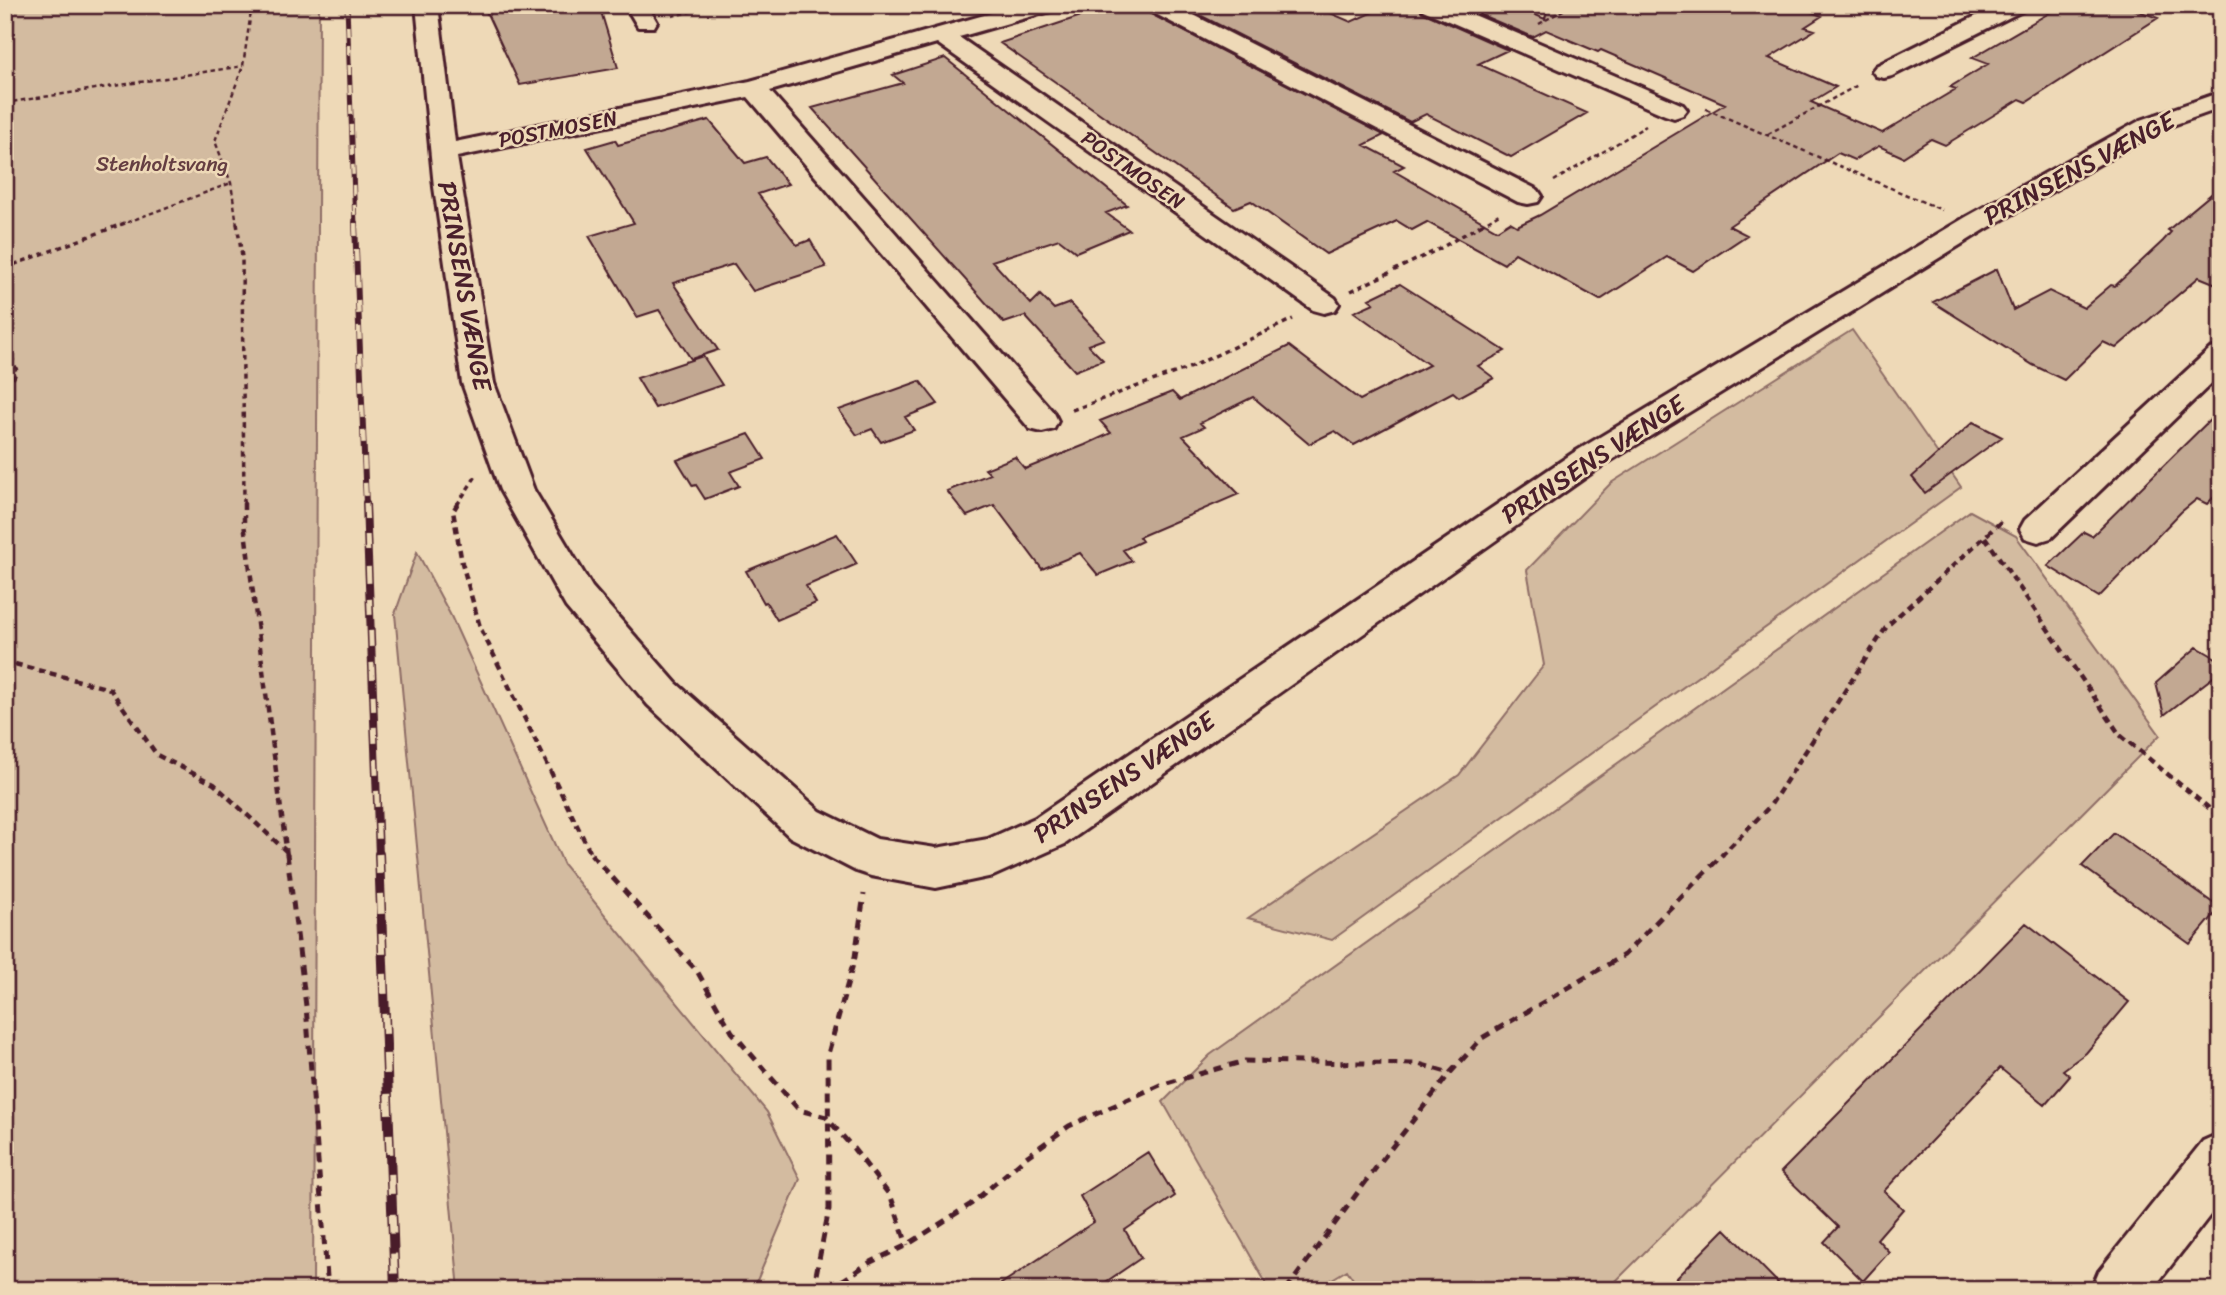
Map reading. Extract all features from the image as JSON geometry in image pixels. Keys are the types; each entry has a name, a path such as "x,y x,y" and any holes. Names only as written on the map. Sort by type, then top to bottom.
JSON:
{"street":[{"name":"PRINSENS VÆNGE","path":"427,5 447,187 478,383 517,490 579,597 662,694 805,824 871,857 936,869 993,857 1050,831 1585,461 1976,223 2150,125 2221,99"},
{"name":"POSTMOSEN","path":"444,152 754,88 1046,5"},
{"path":"1156,5 1528,196"},
{"path":"1432,5 1674,110"},
{"path":"1885,71 2016,5"},
{"name":"POSTMOSEN","path":"942,36 1324,304"},
{"path":"754,88 1042,421"},
{"path":"2038,529 2221,356"},
{"path":"2118,1290 2221,1158"}],"path":[{"path":"252,5 243,66 215,141 231,183 242,257 244,523 306,1006 328,1290"},
{"path":"641,14 722,5"},
{"path":"5,103 243,66"},
{"path":"1767,135 1885,71"},
{"path":"1042,421 1191,367 1439,249 1688,102 1908,198 1976,223"},
{"path":"5,268 231,183"},
{"path":"5,339 17,371 5,395"},
{"path":"499,441 453,511 462,563 480,627 592,855 697,971 732,1032 799,1110 826,1117 891,1197 907,1245"},
{"path":"1286,1290 1450,1073 1482,1038 1624,956 1770,806 1887,625 1985,537 2120,735 2221,818"},
{"path":"5,657 15,664 110,690 157,754 214,785 286,851"},
{"path":"813,1290 829,1209 826,1117 828,1054 855,957 871,857"},
{"path":"828,1290 869,1262 907,1245 971,1204 1026,1157 1069,1126 1160,1085 1245,1061 1419,1064 1450,1073"}],"green space":[{"name":"Stenholtsvang","path":"5,5 319,5 313,1290 5,1290"},
{"path":"1852,330 1961,487 1332,940 1248,918 1459,775 1544,665 1527,570 1611,483"},
{"path":"1970,511 2016,536 2160,735 1607,1290 1360,1290 1347,1270 1314,1290 1270,1290 1163,1102 1210,1055"},
{"path":"417,552 451,616 564,865 767,1112 800,1179 753,1290 459,1290 395,614"}],"building":[{"path":"483,5 599,5 618,68 520,85"},
{"path":"1114,5 1143,5 1147,12 1384,135 1364,145 1404,166 1394,171 1497,230 1510,222 1517,226 1540,215 1725,104 1601,50 1598,52 1546,30 1533,37 1458,5 1513,5 1545,19 1548,5 1793,5 1822,16 1805,27 1815,30 1769,58 1836,87 1811,102 1882,133 1956,89 1950,87 1988,64 1972,58 2063,5 2122,5 2158,18 2027,102 2020,99 1945,145 1931,139 1903,157 1879,146 1854,160 1838,153 1729,226 1747,235 1693,271 1667,257 1600,300 1515,253 1504,264 1427,222 1412,230 1397,221 1326,254 1251,201 1234,208 1000,43"},
{"path":"1180,5 1312,5 1351,22 1388,5 1418,5 1422,12 1508,50 1478,64 1587,113 1511,157 1426,114 1410,122"},
{"path":"945,58 1127,205 1106,213 1129,230 1076,252 1059,239 992,261 1031,304 1040,295 1054,309 1070,303 1104,339 1088,345 1103,360 1075,371 1025,316 1004,323 812,108 903,83 893,75"},
{"path":"709,120 745,163 766,157 788,184 758,194 797,245 810,240 826,267 753,291 734,264 673,283 718,350 691,359 659,310 637,317 589,236 634,223 587,148 615,140 618,145"},
{"path":"2221,186 2221,286 2199,277 2116,348 2103,342 2064,380 2033,365 1933,302 1997,269 2013,310 2049,291 2084,308 2111,285 2115,286 2163,241 2171,232 2168,230"},
{"path":"1400,284 1505,351 1478,366 1494,378 1459,397 1453,392 1354,445 1335,431 1309,444 1253,397 1200,423 1204,427 1183,436 1239,494 1139,537 1142,541 1123,550 1132,561 1098,575 1080,553 1042,569 994,505 967,516 947,491 990,474 985,469 1015,457 1025,469 1085,445 1111,433 1100,421 1172,392 1180,400 1289,346 1360,400 1429,365 1354,312 1374,303 1369,299"},
{"path":"703,356 722,385 655,408 637,378"},
{"path":"920,381 938,404 905,417 914,430 881,442 872,429 857,435 839,410"},
{"path":"2221,409 2221,490 2207,504 2197,499 2181,512 2099,597 2048,566 2084,532 2092,536"},
{"path":"1973,422 2002,437 1925,493 1912,477"},
{"path":"749,434 765,459 730,472 739,486 705,499 696,485 693,486 677,460"},
{"path":"837,534 857,564 806,586 816,603 777,620 746,571"},
{"path":"2197,647 2221,661 2221,671 2164,715 2156,683"},
{"path":"2114,833 2220,908 2190,944 2082,866"},
{"path":"2026,923 2129,1002 2086,1053 2063,1070 2070,1076 2045,1105 2000,1068 1884,1191 1903,1209 1877,1239 1889,1252 1863,1281 1824,1242 1838,1227 1781,1172"},
{"path":"1148,1152 1175,1196 1125,1230 1141,1258 1094,1290 992,1290 1094,1222 1080,1196"},
{"path":"1725,1229 1785,1290 1665,1290"}],"railway":[{"path":"347,5 355,225"},
{"path":"355,223 366,505"},
{"path":"366,503 379,856"},
{"path":"379,854 395,1290"}]}
